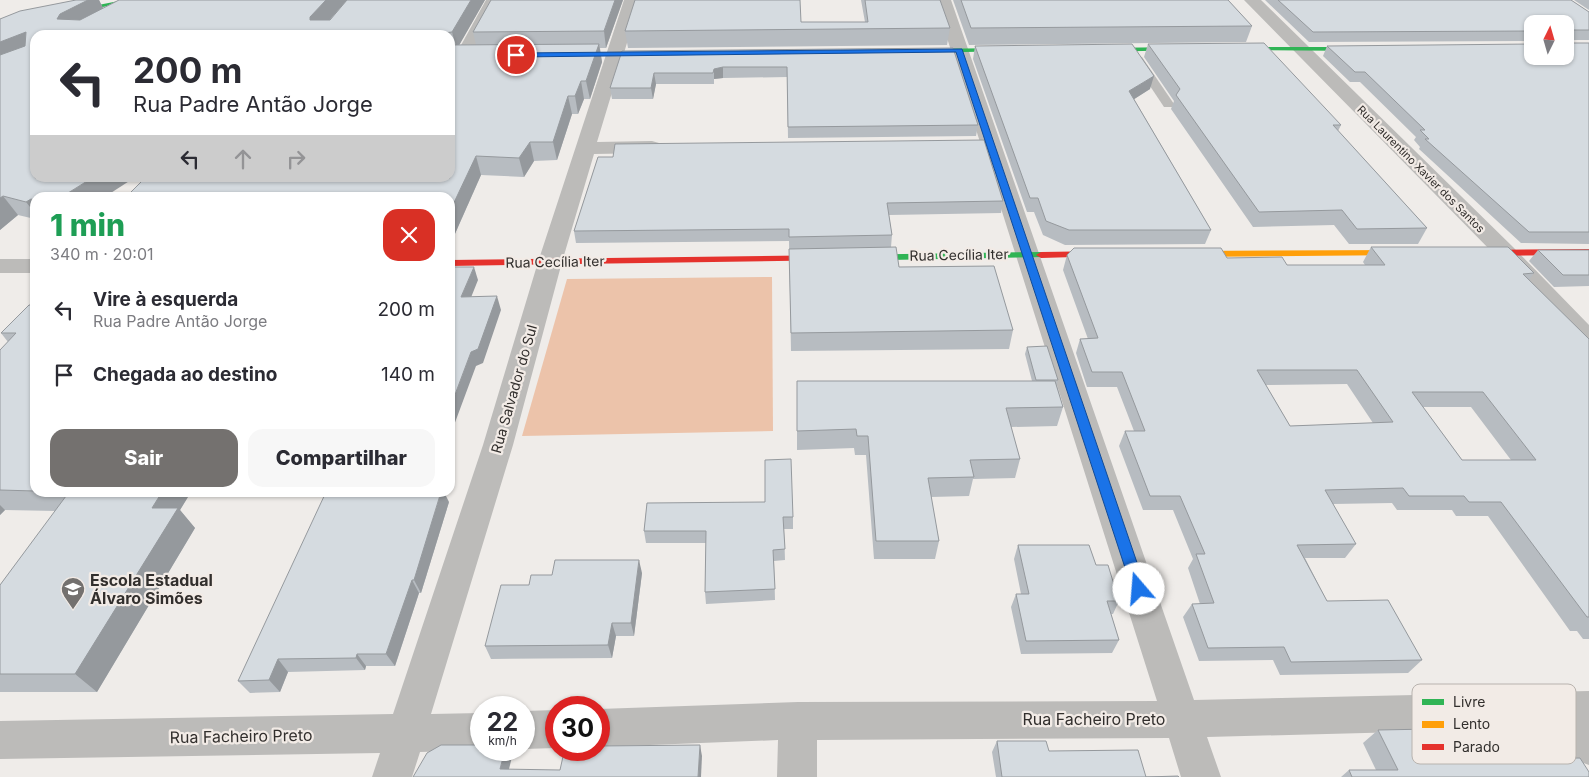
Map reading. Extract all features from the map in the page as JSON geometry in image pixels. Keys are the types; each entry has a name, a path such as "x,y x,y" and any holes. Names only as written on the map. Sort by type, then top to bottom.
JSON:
{"street":[{"path":"0,26 134,0"},
{"path":"118,14 145,0"},
{"path":"462,56 494,0"},
{"name":"Rua Salvador do Sul","path":"392,777 498,445 550,262 632,0"},
{"path":"942,0 959,50 981,144 1028,254 1201,777"},
{"name":"Rua Laurentino Xavier dos Santos","path":"1252,0 1505,252 1589,340"},
{"path":"1217,50 1377,48"},
{"path":"902,51 1026,50"},
{"path":"1084,50 1198,50"},
{"path":"552,55 674,53"},
{"path":"586,148 675,147"},
{"path":"1466,253 1589,252"},
{"path":"1177,254 1416,253"},
{"name":"Rua Cecília Iter","path":"455,263 1118,254"},
{"path":"0,266 30,266"},
{"path":"1577,708 1589,746"},
{"name":"Rua Facheiro Preto","path":"610,728 798,721 1182,719 1412,713"},
{"path":"797,777 798,721"},
{"name":"Rua Facheiro Preto","path":"0,740 470,732"}],"lane":[{"path":"1132,50 1168,104"}],"shaded area":[{"path":"772,277 773,431 522,436 567,279"}],"building":[{"path":"76,0 88,0 60,14 57,19 80,20 119,0 326,0 310,17 310,20 330,20 347,0 471,0 453,30 30,30 30,182 86,182 70,192 30,192 30,200 26,202 3,196 0,198 0,55 25,46 26,32 0,42 0,19 20,11"},
{"path":"491,0 615,0 604,31 473,32"},
{"path":"635,0 800,0 801,22 868,22 865,0 940,0 950,28 625,31"},
{"path":"961,0 1228,0 1252,26 971,28"},
{"path":"1278,0 1571,0 1589,12 1589,30 1574,30 1574,15 1524,15 1524,31 1313,32"},
{"path":"1264,43 1341,125 1333,125 1427,228 1357,229 1342,210 1259,212 1176,95 1180,89 1148,44"},
{"path":"1574,43 1589,43 1589,232 1529,232 1425,139 1429,139 1420,130 1425,130 1365,72 1355,72 1327,46 1524,44 1524,65 1574,65"},
{"path":"599,44 586,81 581,81 575,96 568,96 553,142 530,142 519,158 476,156 455,200 455,192 131,192 141,182 455,182 455,45"},
{"path":"1132,44 1154,76 1129,91 1211,230 1069,230 1046,221 1038,198 1030,198 975,46"},
{"path":"953,48 978,125 788,127 787,67 723,67 714,69 713,73 654,73 651,88 610,88 622,51"},
{"path":"984,140 1003,201 887,203 892,235 789,237 789,229 574,231 598,157 613,157 615,144"},
{"path":"896,247 899,267 994,266 1013,330 791,333 789,249"},
{"path":"1371,247 1508,247 1534,273 1523,274 1589,339 1589,617 1587,617 1501,502 1469,502 1464,496 1409,496 1403,488 1325,490 1356,544 1297,545 1327,601 1388,600 1422,660 1291,662 1284,647 1208,648 1192,604 1214,603 1196,554 1205,554 1180,496 1150,496 1125,431 1145,431 1122,372 1092,372 1080,339 1098,338 1067,255 1074,248 1221,248 1227,258 1282,257 1287,265 1385,265","holes":["1257,370 1357,370 1393,422 1290,426","1412,392 1483,392 1536,460 1462,460"]},
{"path":"1538,250 1589,250 1589,275 1563,275"},
{"path":"455,267 474,267 461,297 497,296 478,349 471,352 455,395"},
{"path":"30,305 30,491 0,490 0,350 16,333 1,333"},
{"path":"1047,346 1058,380 1036,380 1027,347"},
{"path":"797,381 1055,381 1063,407 1006,408 1020,459 970,460 974,477 928,478 939,541 876,541 868,436 857,436 856,429 797,431"},
{"path":"791,459 793,517 783,517 785,549 773,550 775,589 705,592 706,531 644,531 647,503 765,502 765,460"},
{"path":"65,497 159,497 152,508 178,508 75,674 0,674 0,585"},
{"path":"324,497 439,497 414,580 412,580 386,654 357,654 356,658 278,659 269,680 238,681"},
{"path":"1018,545 1089,545 1096,565 1108,565 1119,601 1107,601 1119,640 1026,641 1016,594 1029,594"},
{"path":"555,560 639,560 631,623 612,623 608,645 485,646 501,585 529,585 531,575 552,575"},
{"path":"1412,729 1412,764 1576,764 1576,758 1580,758 1589,772 1589,777 1352,777 1349,770 1398,770 1378,730"},
{"path":"997,741 1046,741 1049,751 1138,750 1146,777 1002,777"},
{"path":"441,745 470,745 470,761 502,761 500,769 560,770 562,761 610,761 610,746 700,745 698,777 413,777 427,753"},
{"path":"1178,776 1179,777 1146,777"}],"traffic: fast":[{"path":"0,26 134,0"},
{"path":"1099,50 1184,49"},
{"path":"1232,49 1364,49"},
{"path":"917,51 1011,50"},
{"path":"838,258 1041,255"}],"traffic: slow":[{"path":"564,55 659,53"},
{"path":"1188,254 1405,253"}],"traffic: jam":[{"path":"1476,253 1589,252"},
{"path":"1041,255 1105,254"},
{"path":"455,263 838,258"}],"place":[{"name":"Escola Estadual Álvaro Simões","path":"73,610"}],"route":[{"path":"516,55 959,50 1139,589"}]}
